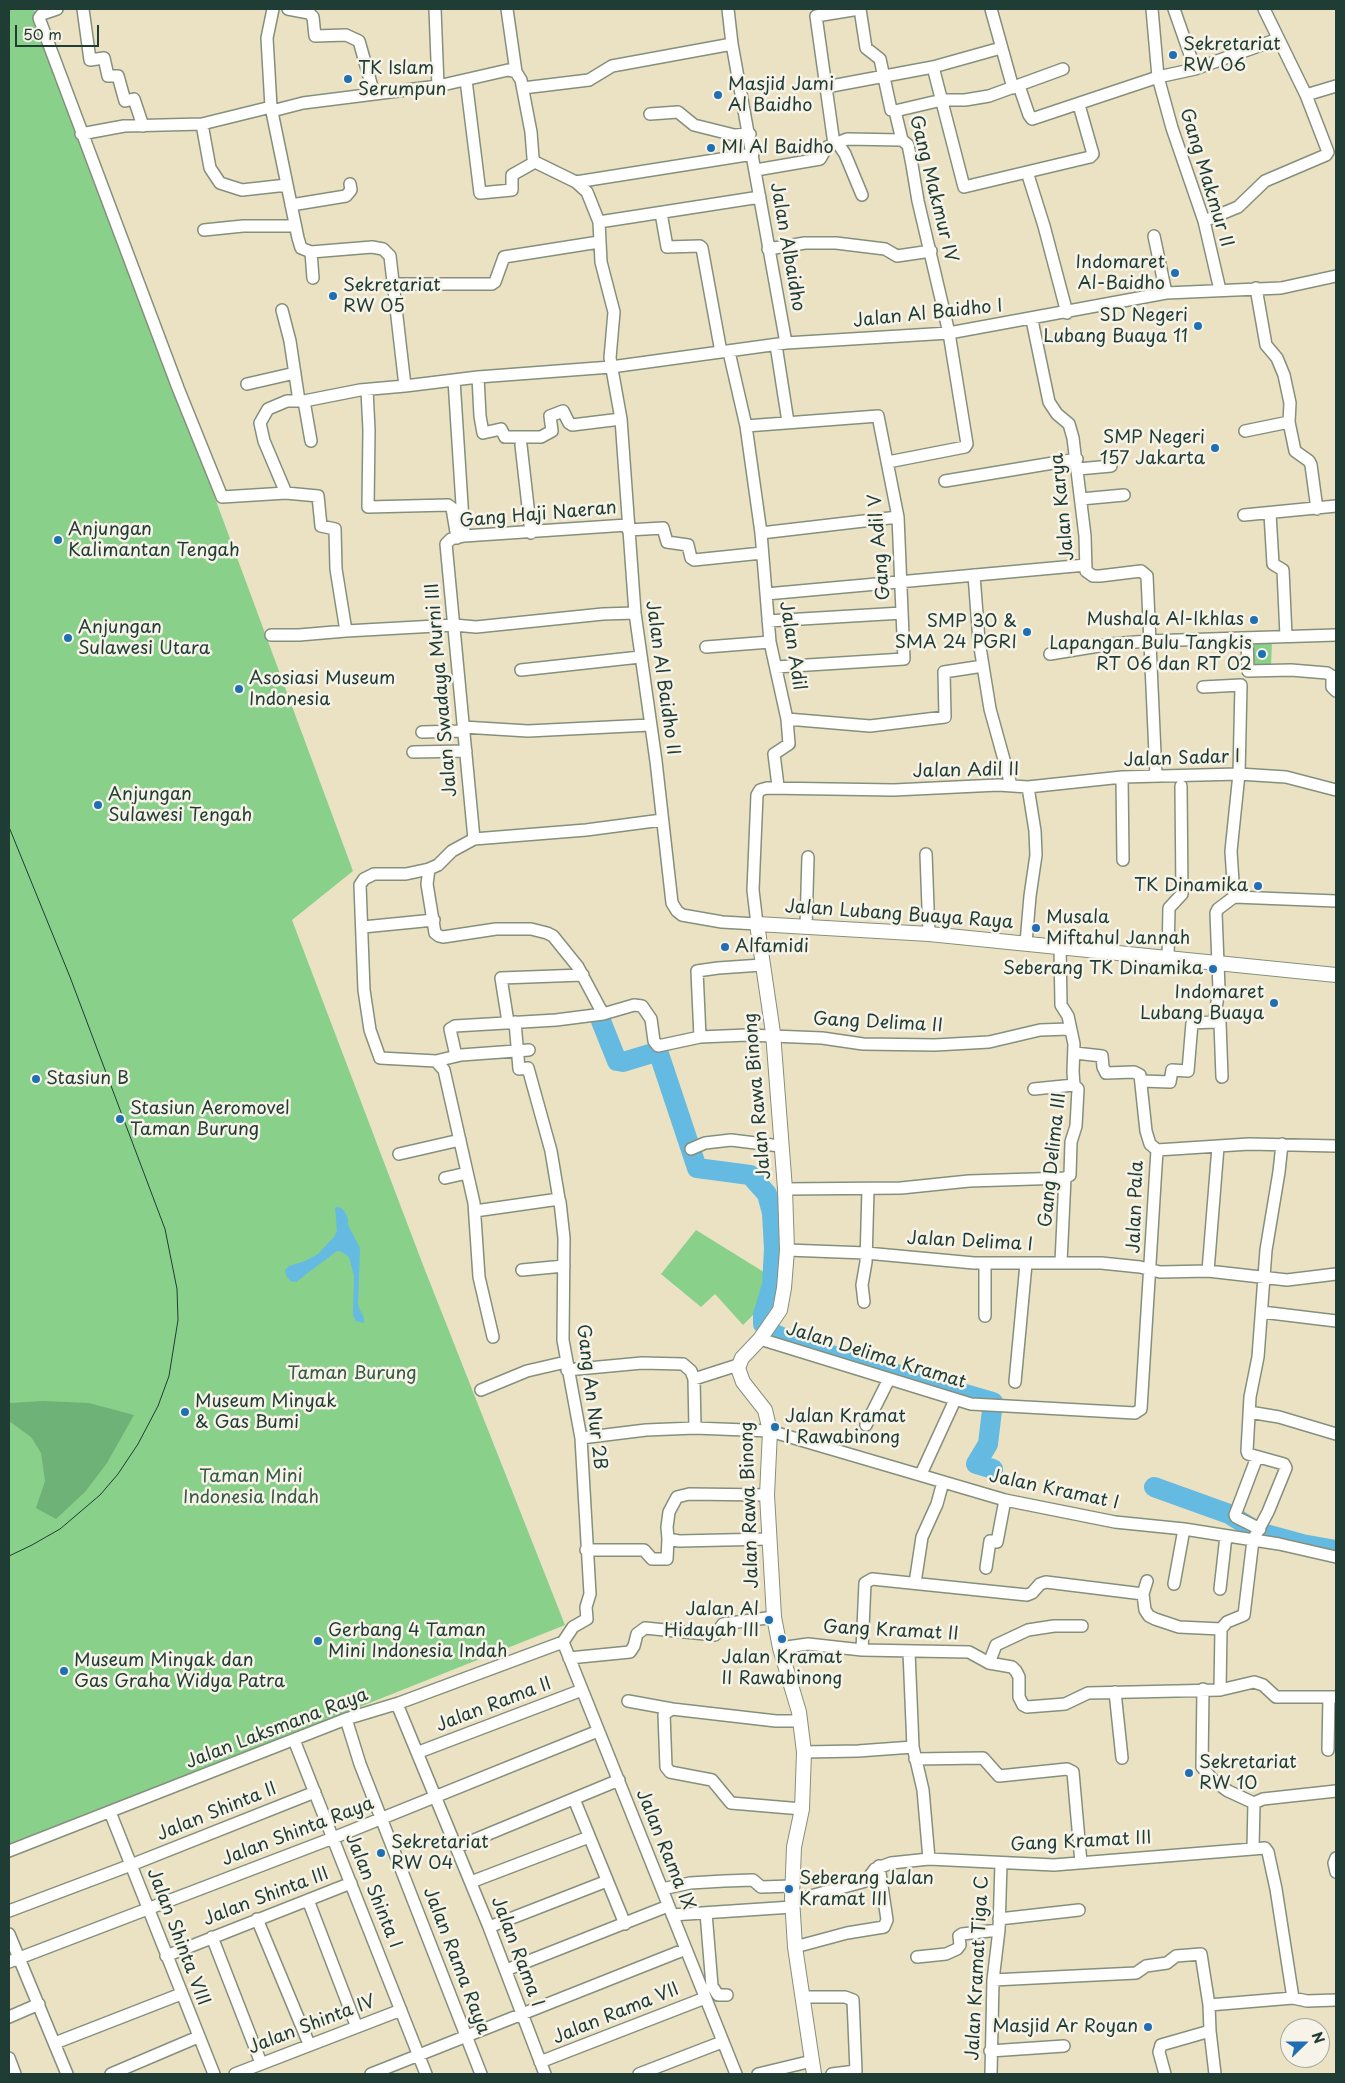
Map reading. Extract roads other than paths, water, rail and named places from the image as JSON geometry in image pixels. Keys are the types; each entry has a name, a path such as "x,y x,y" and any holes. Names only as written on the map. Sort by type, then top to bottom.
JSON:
{"main road":[{"name":"Jalan Lubang Buaya Raya","path":"757,924 929,934 1336,975"},
{"name":"Jalan Rawa Binong","path":"757,924 773,1036 780,1146 785,1190 787,1250 782,1304 777,1316 738,1365 743,1382 765,1410 770,1431 767,1495 774,1617 780,1648 801,1722 804,1752 802,1809 794,1847 792,1904 795,1947 804,1997 813,2068"}],"street":[{"path":"57,9 42,14 39,18 193,429 222,497 286,493 316,494 321,511 321,526 334,527 336,569 346,631"},
{"path":"83,9 90,60 104,58 108,76 118,76 125,100 134,99 143,126"},
{"path":"273,9 268,38 272,109 294,226 301,248 311,252 372,247 383,249 390,256 405,386"},
{"path":"288,9 310,13 315,36 346,35 359,41 374,94"},
{"path":"435,9 438,86"},
{"path":"507,9 516,72 523,88 531,132 531,153 535,162 576,182 587,192 599,222 760,196"},
{"name":"Jalan Albaidho","path":"728,9 732,44 750,134 768,249 781,344 788,422"},
{"path":"859,9 816,16 835,143 845,154 862,195"},
{"name":"Gang Makmur IV","path":"859,9 866,48 880,59 891,110 895,111 902,140 908,146 949,333"},
{"path":"991,9 1001,48 1016,87 1032,119 1080,105 1083,100 1158,77 1195,69 1278,39"},
{"name":"Gang Makmur II","path":"1152,9 1158,77 1172,128 1204,221 1220,290"},
{"path":"1174,9 1195,69"},
{"path":"1204,221 1238,207 1265,181 1326,155 1328,152 1306,95 1264,9"},
{"path":"523,88 589,80 612,66 732,44"},
{"path":"826,87 933,67 1001,48"},
{"path":"933,67 964,187 1092,156 1080,105"},
{"path":"895,111 942,100 965,100 989,96 1063,69"},
{"path":"81,134 100,129 202,124 303,103 438,86 508,70 516,72"},
{"path":"466,80 480,193 512,190 512,175 535,162"},
{"path":"1306,95 1336,86"},
{"path":"650,114 678,112 694,125 734,134 750,134"},
{"path":"202,124 210,168 220,183 242,190 287,185"},
{"path":"756,170 820,159 827,147 852,138 863,140 902,140"},
{"path":"576,182 753,154"},
{"path":"1027,172 1044,226 1067,313"},
{"path":"291,205 346,196 351,190 350,184"},
{"name":"Jalan Adil","path":"661,213 667,247 700,246 702,248 725,352 746,426 761,533 770,642 788,719 789,744 774,754 778,786"},
{"name":"Jalan Al Baidho II","path":"599,222 601,262 614,312 611,367 621,419 627,527 635,613 672,903 682,915 722,922 757,924"},
{"path":"204,230 243,226 294,226"},
{"path":"1154,236 1166,293"},
{"path":"394,284 492,284 495,282 504,257 599,242"},
{"path":"768,249 805,243 836,243 885,249 897,256 931,251"},
{"path":"311,252 313,278"},
{"name":"Jalan Al Baidho I","path":"286,493 264,441 260,423 263,415 276,404 367,390 478,377 611,367 781,344 949,333 1032,320 1166,293 1281,288 1336,276"},
{"path":"1256,288 1265,341 1277,358 1284,375 1290,403 1289,422 1295,451 1309,461 1311,465 1316,509"},
{"path":"282,310 311,442"},
{"name":"Jalan Karya","path":"1032,320 1049,402 1069,424 1077,464 1086,571 1093,576 1141,571 1145,573 1148,641"},
{"path":"888,462 966,446 949,333"},
{"path":"247,384 295,373"},
{"path":"478,377 483,433 501,429 506,437 541,437 552,433 550,416 563,411 572,425 621,419"},
{"path":"454,380 457,538"},
{"path":"367,390 369,430 368,507 448,505 452,508 457,538"},
{"name":"Gang Adil V","path":"746,426 788,422 855,420 878,416 898,517 904,660 776,667"},
{"path":"1245,431 1289,422"},
{"path":"521,445 531,533"},
{"path":"945,481 1077,464 1112,466"},
{"path":"1081,499 1124,495"},
{"path":"1244,515 1270,514 1336,506"},
{"path":"1270,514 1273,564 1283,570 1286,636"},
{"path":"761,533 898,517"},
{"name":"Gang Haji Naeran","path":"457,538 627,527 663,528 667,542 688,545 691,558 694,560 762,553"},
{"name":"Jalan Swadaya Murni III","path":"457,538 446,548 474,839"},
{"path":"766,594 1086,565"},
{"path":"974,575 983,666 990,709 1010,785"},
{"path":"271,635 299,635 454,625 476,627 604,614 635,613"},
{"path":"768,621 902,613"},
{"path":"1050,654 1111,644 1148,641 1336,635"},
{"path":"1247,638 1248,671 1291,670 1328,673 1332,676 1332,687 1336,690"},
{"path":"1148,641 1156,776"},
{"path":"706,647 770,642"},
{"path":"521,670 640,657"},
{"path":"788,719 870,726 945,717 944,672 983,666"},
{"path":"1203,687 1241,685 1239,774 1231,851 1234,897"},
{"path":"422,732 463,729 532,730 650,725"},
{"path":"413,752 466,751"},
{"name":"Jalan Sadar I","path":"1028,787 1122,777 1239,774 1286,777 1336,790"},
{"path":"1122,777 1123,860"},
{"name":"Jalan Adil II","path":"778,786 894,790 1010,785 1028,787 1035,831 1036,855 1026,943"},
{"path":"757,924 753,890 757,796 763,789 778,786"},
{"path":"1168,958 1169,908 1182,894 1181,786"},
{"path":"529,1050 456,1056 436,1061 384,1058 377,1053 365,1008 360,885 364,879 374,874 406,874 429,869 438,864 452,851 474,839 586,830 662,820"},
{"path":"926,854 929,934"},
{"path":"806,926 808,857"},
{"path":"429,869 427,884 435,933 444,937 496,929 531,929 547,933 553,936 583,975 598,1014 454,1026 450,1029 456,1056"},
{"path":"1214,1022 1219,989 1216,913 1218,909 1234,897 1336,901"},
{"path":"363,927 434,920"},
{"name":"Gang Delima III","path":"1060,946 1061,1005 1068,1016 1075,1053 1074,1086 1078,1089 1078,1114 1070,1142 1070,1175 1065,1178 1060,1262"},
{"path":"700,1037 697,971 762,965"},
{"path":"517,1051 501,978 583,975"},
{"name":"Gang Delima II","path":"598,1014 634,1005 642,1006 651,1019 654,1041 658,1046 700,1037 747,1034 822,1038 863,1044 934,1045 989,1042 1040,1030 1069,1029"},
{"path":"1142,1081 1170,1082 1172,1070 1188,1071 1192,1023 1214,1022 1220,1023 1222,1078"},
{"name":"Gang An Nur 2B","path":"517,1051 518,1069 528,1068 552,1151 564,1238 562,1292 567,1366 581,1438 590,1594 586,1607 587,1619 573,1627 560,1643"},
{"path":"1075,1053 1101,1055 1105,1072 1137,1073 1142,1081 1146,1131 1150,1144 1156,1150"},
{"path":"436,1061 444,1070 447,1081 475,1211 479,1277 493,1337"},
{"path":"1034,1088 1074,1086"},
{"path":"399,1154 460,1140"},
{"path":"692,1149 705,1143 725,1140 780,1146"},
{"path":"1220,1690 1221,1629 1227,1622 1244,1615 1257,1534 1286,1468 1284,1464 1257,1457 1247,1452 1248,1412 1252,1379 1258,1357 1266,1250 1282,1144"},
{"name":"Jalan Pala","path":"1135,1412 1141,1409 1156,1150 1282,1144 1336,1146"},
{"path":"1208,1271 1218,1147"},
{"path":"445,1178 467,1173"},
{"path":"785,1190 868,1189 969,1181 1065,1178"},
{"path":"864,1302 862,1285 866,1253 868,1189"},
{"path":"475,1211 559,1199"},
{"name":"Jalan Delima I","path":"787,1250 866,1253 985,1264 1102,1263 1160,1272 1208,1271 1242,1274 1264,1279 1306,1279 1336,1274"},
{"path":"985,1264 985,1316"},
{"path":"1015,1382 1026,1264"},
{"path":"522,1270 564,1266"},
{"path":"1262,1312 1336,1321"},
{"name":"Jalan Delima Kramat","path":"765,1332 889,1379 955,1400 995,1405 1135,1412"},
{"path":"481,1390 544,1366 683,1364 690,1371 694,1379 695,1428"},
{"path":"694,1379 738,1365"},
{"path":"866,1425 889,1379"},
{"path":"921,1474 955,1400"},
{"path":"1248,1412 1279,1417 1336,1434"},
{"name":"Jalan Kramat I","path":"581,1438 646,1430 695,1428 770,1431 1005,1500 1115,1522 1184,1529 1226,1536 1257,1534 1336,1557"},
{"path":"1257,1457 1235,1515 1257,1534"},
{"path":"915,1583 922,1537 937,1504 943,1482"},
{"path":"586,1550 644,1550 652,1559 666,1559 669,1512 677,1497 689,1494 767,1495"},
{"path":"986,1568 990,1542 997,1542 1005,1500"},
{"path":"1174,1584 1184,1529"},
{"path":"1220,1589 1226,1536"},
{"path":"668,1539 679,1541 769,1539"},
{"path":"862,1650 866,1583 872,1579 973,1591 1028,1595 1040,1584 1053,1582 1143,1594"},
{"path":"1146,1581 1143,1594 1145,1610 1149,1616 1179,1627 1221,1629"},
{"path":"569,1658 630,1652 634,1646 637,1634 644,1628 715,1635 724,1624 774,1617"},
{"path":"988,1663 996,1645 1024,1632 1041,1628 1082,1626"},
{"name":"Jalan Rama IX","path":"560,1643 569,1658 736,2074"},
{"name":"Jalan Laksmana Raya","path":"9,1850 346,1720 398,1704 560,1643"},
{"name":"Gang Kramat II","path":"780,1648 808,1644 862,1650 969,1652 988,1663 1012,1667 1019,1677 1019,1697 1027,1707 1061,1705 1084,1694 1220,1690 1257,1682 1264,1685 1276,1697 1332,1697"},
{"path":"909,1652 913,1747 922,1790 929,1860"},
{"name":"Jalan Rama II","path":"419,1752 582,1690"},
{"path":"1203,1690 1202,1767 1213,1780 1228,1791 1254,1803 1263,1799 1336,1791"},
{"path":"1115,1692 1122,1758"},
{"path":"1328,1750 1332,1697"},
{"path":"628,1701 672,1709 776,1721 801,1722"},
{"name":"Jalan Rama I","path":"398,1704 489,1926 545,2074"},
{"path":"672,1709 664,1714 668,1770 712,1780 731,1803 802,1809"},
{"name":"Jalan Rama Raya","path":"346,1720 360,1764 481,2074"},
{"name":"Jalan Shinta Raya","path":"14,1960 332,1838 598,1731"},
{"name":"Jalan Shinta I","path":"294,1740 426,2074"},
{"path":"804,1752 913,1747"},
{"path":"915,1759 983,1758 999,1776 1067,1769 1073,1772 1081,1863"},
{"path":"457,1847 618,1780"},
{"name":"Jalan Shinta II","path":"9,1911 132,1865 315,1792"},
{"path":"574,1799 625,1924"},
{"path":"1254,1803 1253,1848 1265,1848 1268,1852 1276,1890 1292,1998"},
{"name":"Jalan Shinta VIII","path":"110,1812 214,2074"},
{"path":"471,1882 589,1837"},
{"name":"Gang Kramat III","path":"879,1866 891,1863 929,1860 1054,1865 1253,1848"},
{"path":"1336,1858 1334,1863 1336,1872"},
{"name":"Jalan Kramat Tiga C","path":"991,2074 993,1980 999,1924 1001,1863"},
{"path":"506,1970 625,1924 670,1911 706,1913 792,1904 866,1881 879,1866"},
{"path":"795,1947 847,1933 884,1927 887,1920 879,1866"},
{"path":"662,1889 690,1883 753,1880 761,1887 792,1886"},
{"path":"489,1926 607,1881"},
{"name":"Jalan Shinta III","path":"166,1956 351,1884"},
{"path":"308,1900 356,2026"},
{"path":"917,1957 946,1954 957,1949 960,1945 959,1936 962,1934 999,1924 1079,1910"},
{"path":"706,1913 712,1986 718,1995 727,1995"},
{"path":"257,1919 309,2044"},
{"path":"9,1934 14,1960 39,2004 67,2074"},
{"path":"212,1937 261,2063"},
{"path":"371,2074 686,1949"},
{"path":"993,1980 1136,1973 1146,1966 1167,1963 1176,1956 1201,1954 1209,2006 1215,2074"},
{"path":"55,2043 181,1994"},
{"path":"804,1997 851,1998 853,2000 856,2071 832,2074"},
{"name":"Jalan Rama VII","path":"540,2062 705,1998"},
{"path":"1209,2006 1292,1998 1307,2001 1336,2002"},
{"path":"9,2017 39,2004"},
{"name":"Jalan Shinta IV","path":"235,2074 309,2044 402,2010"},
{"path":"1165,2074 1160,2052 1161,2044 1210,2031"},
{"path":"110,2074 198,2037"},
{"path":"639,2074 722,2042"},
{"path":"990,2051 1064,2046"},
{"path":"9,2058 16,2074"},
{"path":"758,2074 813,2068"}],"water":[{"path":"335,1208 343,1209 348,1218 348,1225 360,1248 358,1306 364,1318 364,1323 356,1321 353,1315 354,1276 349,1257 342,1252 337,1251 296,1282 290,1281 286,1275 285,1270 289,1266 318,1254 334,1237 337,1231"}],"waterway":[{"path":"601,1021 617,1061 623,1062 656,1052 659,1054 697,1168 750,1175 767,1194 772,1213 774,1249 772,1285 763,1315 763,1324 770,1332 804,1347 993,1402 988,1444 976,1464 993,1469"},
{"path":"1154,1487 1229,1514 1258,1532 1302,1544 1336,1550"}],"tram line":[{"path":"9,827 70,977 165,1229 177,1289 178,1320 169,1376 158,1406 138,1444 118,1474 100,1495 60,1529 9,1556"}],"place":[{"name":"Sekretariat RW 06","path":"1173,55"},
{"name":"TK Islam Serumpun","path":"348,79"},
{"name":"Masjid Jami Al Baidho","path":"718,95"},
{"name":"MI Al Baidho","path":"711,148"},
{"name":"Indomaret Al-Baidho","path":"1175,273"},
{"name":"Sekretariat RW 05","path":"333,296"},
{"name":"SD Negeri Lubang Buaya 11","path":"1198,326"},
{"name":"SMP Negeri 157 Jakarta","path":"1215,448"},
{"name":"Anjungan Kalimantan Tengah","path":"58,540"},
{"name":"Mushala Al-Ikhlas","path":"1254,620"},
{"name":"SMP 30 & SMA 24 PGRI","path":"1027,632"},
{"name":"Anjungan Sulawesi Utara","path":"68,638"},
{"name":"Lapangan Bulu Tangkis RT 06 dan RT 02","path":"1262,654"},
{"name":"Asosiasi Museum Indonesia","path":"239,689"},
{"name":"Anjungan Sulawesi Tengah","path":"98,805"},
{"name":"TK Dinamika","path":"1258,886"},
{"name":"Musala Miftahul Jannah","path":"1036,928"},
{"name":"Alfamidi","path":"725,947"},
{"name":"Seberang TK Dinamika","path":"1213,969"},
{"name":"Indomaret Lubang Buaya","path":"1274,1003"},
{"name":"Stasiun B","path":"36,1079"},
{"name":"Stasiun Aeromovel Taman Burung","path":"120,1119"},
{"name":"Museum Minyak & Gas Bumi","path":"185,1412"},
{"name":"Jalan Kramat I Rawabinong","path":"775,1427"},
{"name":"Jalan Al Hidayah III","path":"769,1620"},
{"name":"Jalan Kramat II Rawabinong","path":"782,1639"},
{"name":"Gerbang 4 Taman Mini Indonesia Indah","path":"318,1641"},
{"name":"Museum Minyak dan Gas Graha Widya Patra","path":"64,1671"},
{"name":"Sekretariat RW 10","path":"1189,1773"},
{"name":"Sekretariat RW 04","path":"381,1853"},
{"name":"Seberang Jalan Kramat III","path":"789,1889"},
{"name":"Masjid Ar Royan","path":"1148,2027"}],"park label":[{"name":"Taman Burung","path":"352,1374"},
{"name":"Taman Mini Indonesia Indah","path":"251,1487"}]}
